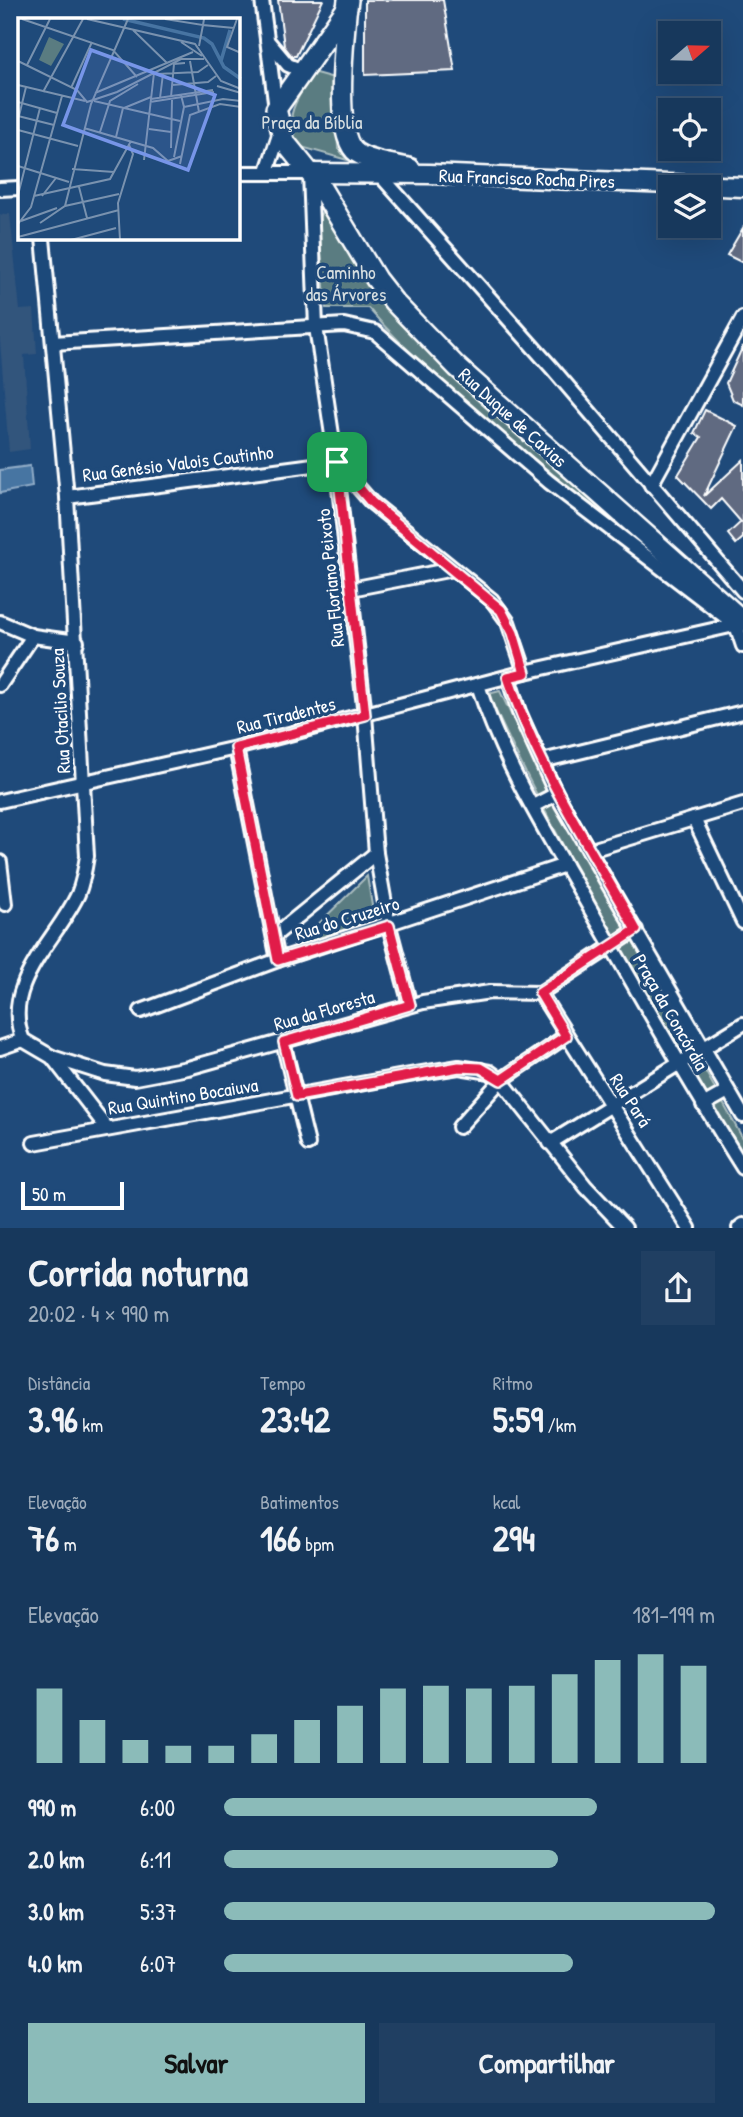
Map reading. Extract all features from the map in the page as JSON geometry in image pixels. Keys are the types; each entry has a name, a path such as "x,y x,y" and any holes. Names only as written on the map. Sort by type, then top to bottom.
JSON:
{"main road":[{"path":"280,132 276,109 347,4"},
{"name":"Rua Duque de Caxias","path":"280,132 314,178 376,279 457,367 741,623"}],"street":[{"path":"261,0 276,109"},
{"path":"347,4 342,70 344,130 348,143 355,152 369,158 430,174"},
{"path":"266,37 288,65 303,71"},
{"path":"267,171 280,132"},
{"name":"Rua Francisco Rocha Pires","path":"240,173 267,171 314,178 430,174 743,187"},
{"path":"380,175 743,592"},
{"name":"Rua Floriano Peixoto","path":"314,178 316,327 337,462 365,715 376,853 389,926 410,1005"},
{"path":"0,189 18,188"},
{"name":"Rua Otacilio Souza","path":"23,1040 16,1011 21,987 78,894 84,876 88,834 67,497 43,240"},
{"path":"651,485 743,318"},
{"name":"Rua Duque de Caxias","path":"53,342 316,327 360,327 390,342 549,482 741,623"},
{"path":"337,462 371,502 501,610 513,633 525,673"},
{"name":"Rua Genésio Valois Coutinho","path":"67,497 337,462"},
{"path":"351,589 453,569"},
{"path":"0,622 33,636 76,642"},
{"path":"741,623 743,646"},
{"name":"Rua Tiradentes","path":"0,800 236,748 508,677 741,623"},
{"path":"0,685 33,636"},
{"name":"Praça da Concórdia","path":"508,677 519,712 556,794 591,850 743,1116"},
{"name":"Praça da Concórdia","path":"478,685 497,738 565,865 678,1065 743,1168"},
{"path":"542,761 743,712"},
{"path":"236,748 278,960"},
{"path":"533,806 556,794"},
{"path":"591,850 743,804"},
{"path":"694,819 743,922"},
{"path":"274,936 376,853"},
{"path":"0,862 5,904"},
{"name":"Rua do Cruzeiro","path":"141,1011 278,960 389,926 565,865"},
{"path":"540,993 636,930"},
{"name":"Rua da Floresta","path":"52,1057 106,1074 135,1078 188,1068 410,1005 490,992 540,993"},
{"name":"Rua Pará","path":"540,993 689,1228"},
{"path":"550,1143 743,1024"},
{"path":"459,1128 501,1080 566,1036"},
{"path":"0,1048 23,1040 52,1057 107,1128"},
{"path":"284,1042 308,1144"},
{"name":"Rua Quintino Bocaiuva","path":"34,1143 459,1067 481,1068 501,1080"},
{"path":"501,1080 550,1143 625,1228"},
{"path":"703,1105 728,1091"},
{"path":"739,1228 743,1225"}],"shaded area":[{"path":"10,214 20,310 34,309 37,354 24,355 30,449 9,452 0,342 0,215"},
{"path":"30,466 32,487 0,493 0,470"}],"green space":[{"name":"Praça da Bíblia","path":"312,72 334,78 338,148 347,160 298,146 293,135 293,108"},
{"name":"Caminho das Árvores","path":"326,205 377,288 717,603 624,532 468,404 406,348 368,308 326,308 318,219"},
{"path":"500,691 529,753 743,1139 743,1156 642,986 546,812 488,694"},
{"path":"367,876 375,923 291,951"}],"building":[{"path":"278,0 323,0 296,56 292,56 284,46"},
{"path":"365,0 443,0 455,71 365,75"},
{"path":"743,228 743,263 727,255"},
{"path":"743,346 743,405 733,400 726,383"},
{"path":"705,410 737,426 704,496 743,460 743,538 736,544 728,534 741,522 721,499 711,509 678,475 701,437 694,433"}],"route":[{"path":"337,462 352,483 371,502 501,610 513,633 525,673 508,677 519,712 556,794 636,930 540,993 566,1036 501,1080 481,1068 459,1067 297,1096 284,1042 410,1005 389,926 278,960 236,748 365,715 337,462"}]}
